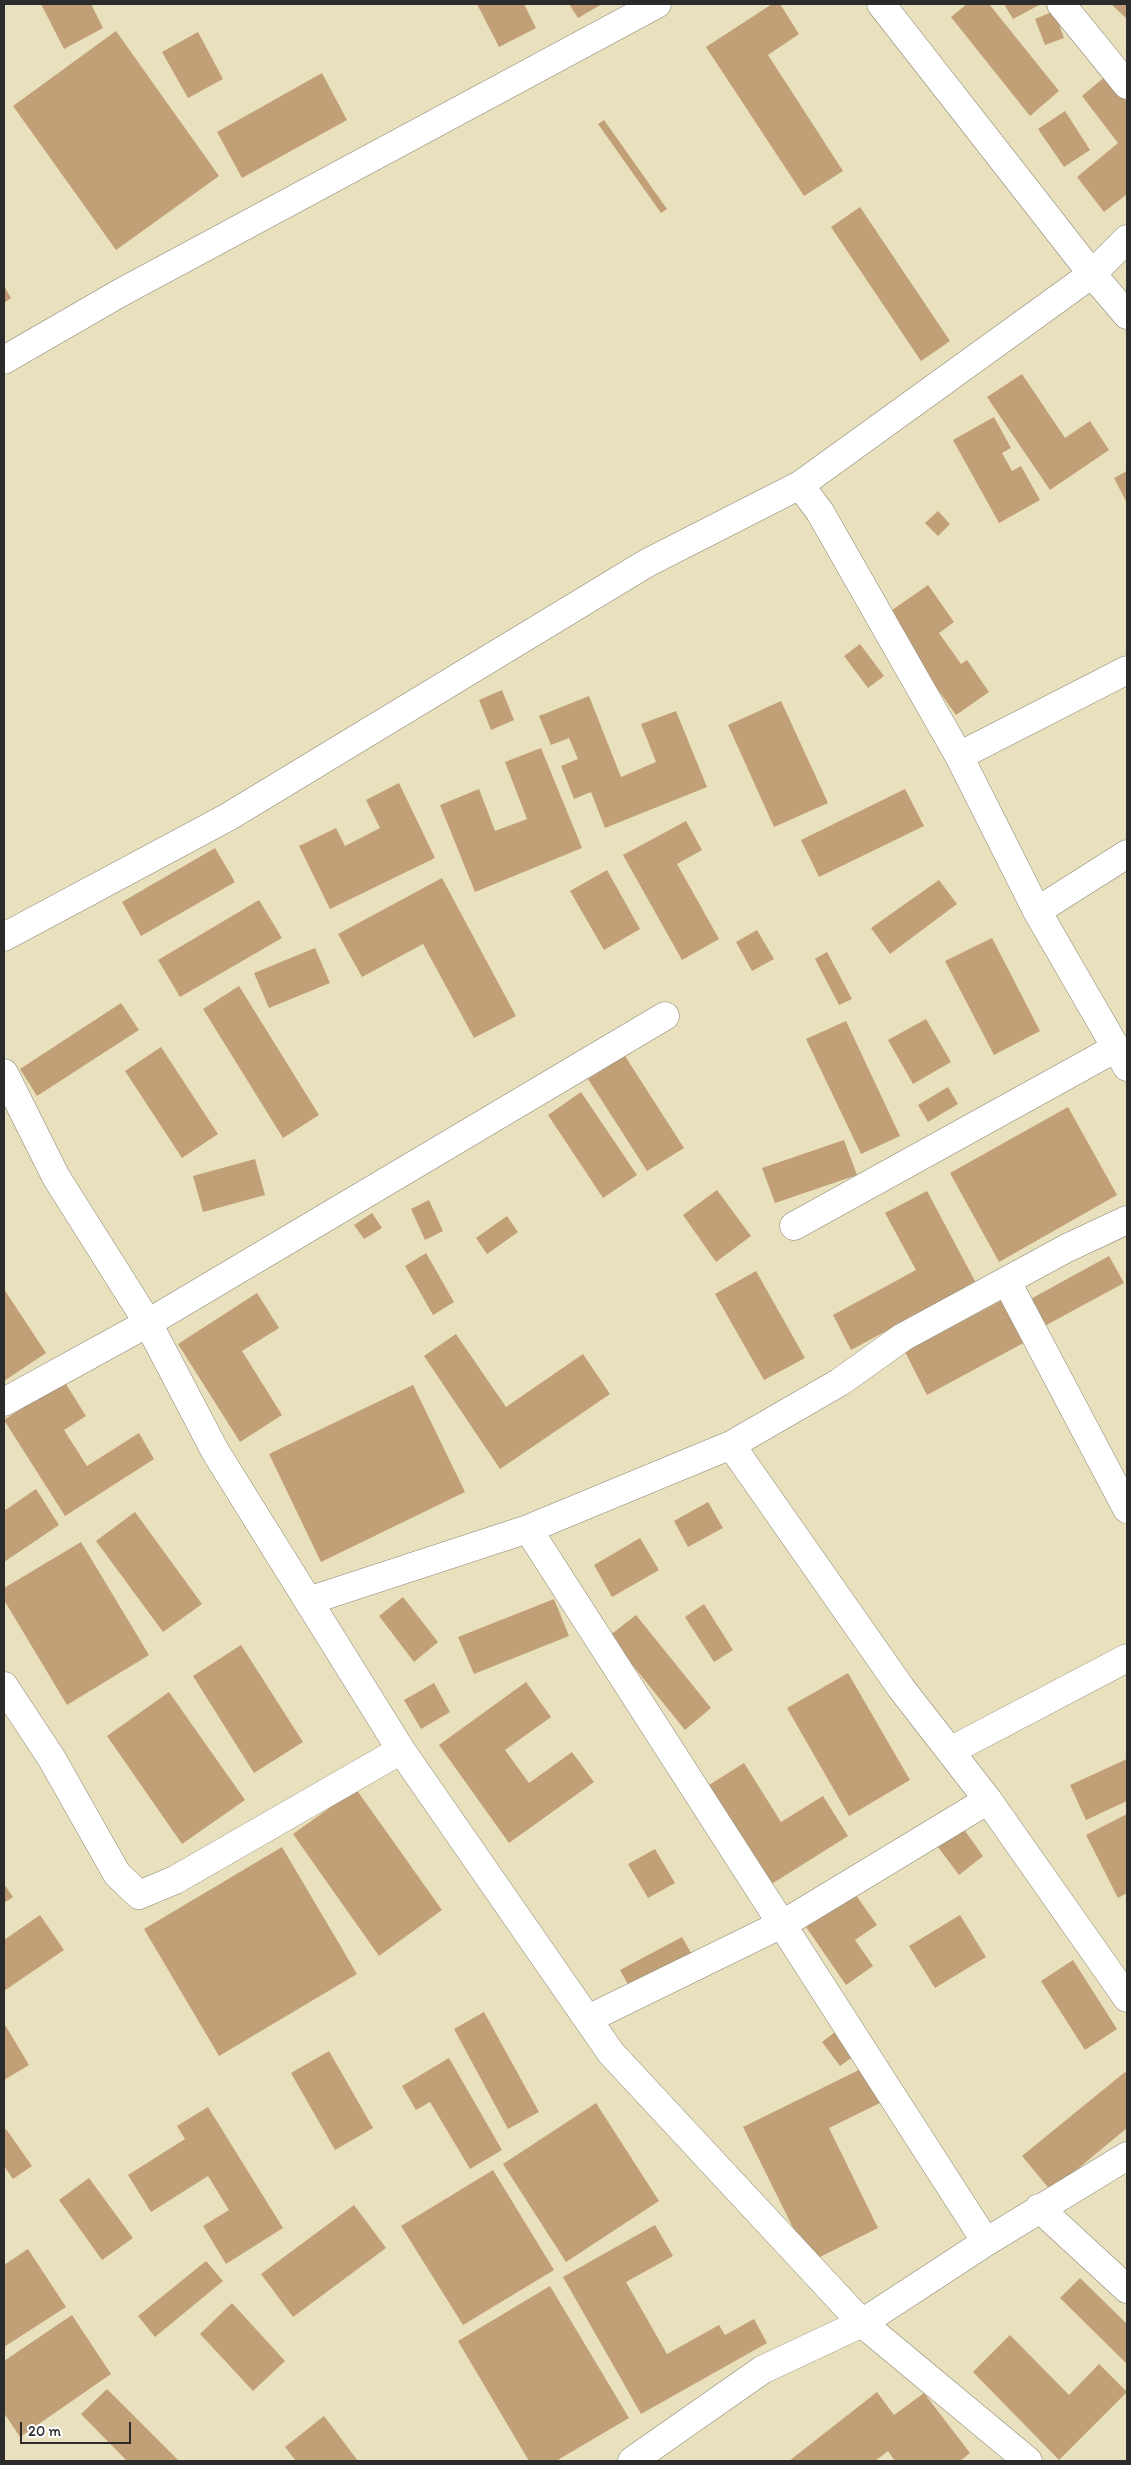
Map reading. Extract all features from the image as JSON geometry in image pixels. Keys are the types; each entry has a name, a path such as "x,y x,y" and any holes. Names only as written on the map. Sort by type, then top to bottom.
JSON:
{"street":[{"path":"4,360 120,293 656,4"},
{"path":"880,4 1092,274 1127,315"},
{"path":"1061,4 1123,68"},
{"path":"4,937 228,817 647,563 800,484 1092,274 1127,239"},
{"path":"794,1226 1122,1057 1038,912 959,756 820,512 800,484"},
{"path":"959,756 1127,670"},
{"path":"1038,912 1127,854"},
{"path":"4,1402 148,1323 665,1016"},
{"path":"4,1073 56,1178 148,1323 214,1452 401,1750 611,2053 862,2323 1028,2461"},
{"path":"308,1601 528,1529 731,1445 840,1382 903,1337 1007,1282 1066,1248 1127,1220"},
{"path":"1007,1282 1127,1509"},
{"path":"731,1445 902,1688 988,1800 1127,1998"},
{"path":"528,1529 986,2242"},
{"path":"950,1751 1127,1658"},
{"path":"4,1686 52,1759 117,1874 139,1895 175,1880 401,1750"},
{"path":"588,2019 782,1923 988,1800"},
{"path":"632,2461 762,2370 862,2323 1039,2208 1127,2156"},
{"path":"1039,2208 1127,2289"}],"building":[{"path":"41,4 91,4 103,28 64,49"},
{"path":"477,4 524,4 536,28 499,47"},
{"path":"569,4 602,4 578,18"},
{"path":"772,4 780,4 799,34 768,55 843,171 804,196 706,47"},
{"path":"967,4 989,4 1059,91 1030,116 951,17"},
{"path":"1004,4 1041,4 1013,19"},
{"path":"1111,4 1127,4 1127,19"},
{"path":"1054,11 1064,38 1045,45 1035,19"},
{"path":"116,31 219,176 116,250 13,106"},
{"path":"198,32 223,79 188,98 162,52"},
{"path":"322,73 347,120 242,178 217,132"},
{"path":"1107,75 1127,101 1127,194 1104,212 1077,177 1118,143 1082,96"},
{"path":"1065,111 1090,150 1064,167 1038,129"},
{"path":"604,120 667,209 661,213 598,124"},
{"path":"860,207 950,341 921,361 831,227"},
{"path":"4,286 11,298 4,303"},
{"path":"1022,374 1065,438 1090,421 1109,450 1050,490 987,397"},
{"path":"994,417 1011,448 1002,453 1012,471 1021,466 1040,500 999,523 953,440"},
{"path":"1127,471 1127,503 1114,478"},
{"path":"938,511 950,524 938,536 925,523"},
{"path":"928,585 954,622 939,633 961,664 967,660 989,692 956,715 885,615"},
{"path":"860,644 884,676 868,688 844,656"},
{"path":"502,690 514,720 491,730 479,700"},
{"path":"589,696 621,777 656,762 641,724 676,711 707,787 605,828 591,792 574,799 561,766 578,759 569,738 551,745 539,716"},
{"path":"781,701 828,803 774,827 728,725"},
{"path":"541,748 582,848 475,892 440,805 479,789 495,831 527,819 505,762"},
{"path":"399,783 435,858 330,909 299,846 336,828 345,846 380,828 366,800"},
{"path":"905,789 924,826 819,877 801,840"},
{"path":"686,821 702,850 677,864 719,939 682,960 623,855"},
{"path":"215,848 235,882 141,936 122,902"},
{"path":"607,870 640,929 604,950 570,891"},
{"path":"442,878 516,1016 474,1038 423,944 362,977 338,934"},
{"path":"939,880 957,904 890,954 871,928"},
{"path":"259,900 282,938 180,997 158,960"},
{"path":"757,930 774,959 752,971 736,942"},
{"path":"992,938 1040,1031 994,1055 945,961"},
{"path":"315,948 330,983 269,1008 254,973"},
{"path":"827,952 852,999 839,1005 815,959"},
{"path":"239,986 319,1115 283,1138 203,1009"},
{"path":"121,1003 139,1030 37,1096 20,1069"},
{"path":"926,1019 951,1062 913,1084 888,1040"},
{"path":"846,1021 900,1136 861,1154 806,1039"},
{"path":"161,1047 218,1134 182,1158 125,1071"},
{"path":"625,1056 684,1148 647,1171 588,1079"},
{"path":"948,1087 958,1104 928,1122 918,1105"},
{"path":"581,1092 637,1175 603,1198 548,1115"},
{"path":"1068,1107 1117,1195 999,1262 950,1173"},
{"path":"844,1140 857,1175 775,1203 762,1168"},
{"path":"255,1159 265,1195 203,1212 193,1176"},
{"path":"717,1190 751,1236 716,1262 683,1215"},
{"path":"927,1191 976,1283 851,1350 833,1315 916,1270 885,1213"},
{"path":"429,1200 443,1231 425,1240 411,1209"},
{"path":"372,1213 382,1228 364,1239 354,1225"},
{"path":"507,1216 518,1232 487,1254 476,1238"},
{"path":"426,1253 454,1302 433,1315 405,1266"},
{"path":"1109,1256 1124,1283 1041,1328 1027,1301"},
{"path":"756,1271 805,1358 764,1380 715,1294"},
{"path":"4,1289 46,1353 4,1381"},
{"path":"257,1293 279,1328 242,1351 282,1415 240,1442 178,1344"},
{"path":"1006,1298 1029,1340 927,1395 905,1352"},
{"path":"456,1334 506,1407 583,1354 610,1394 500,1469 424,1356"},
{"path":"64,1381 86,1416 64,1430 87,1466 139,1433 154,1459 65,1516 4,1420"},
{"path":"413,1385 465,1492 321,1562 269,1454"},
{"path":"36,1489 59,1525 4,1562 4,1511"},
{"path":"708,1502 723,1528 688,1547 674,1521"},
{"path":"135,1512 202,1604 163,1632 96,1541"},
{"path":"640,1538 659,1570 612,1597 594,1565"},
{"path":"81,1542 149,1655 67,1705 4,1600 4,1588"},
{"path":"403,1597 438,1642 414,1662 379,1616"},
{"path":"554,1599 569,1636 474,1674 458,1637"},
{"path":"704,1604 733,1650 714,1662 685,1617"},
{"path":"636,1615 711,1708 685,1730 609,1636"},
{"path":"241,1645 303,1742 254,1773 193,1676"},
{"path":"848,1673 910,1780 849,1816 787,1708"},
{"path":"526,1682 551,1717 505,1750 529,1783 572,1752 594,1782 509,1843 439,1745"},
{"path":"434,1683 450,1712 421,1729 404,1700"},
{"path":"169,1692 245,1800 182,1844 107,1736"},
{"path":"1127,1759 1127,1801 1086,1820 1070,1785"},
{"path":"744,1763 781,1822 823,1796 848,1836 770,1885 709,1785"},
{"path":"356,1789 442,1910 379,1956 293,1834"},
{"path":"1127,1814 1127,1893 1118,1898 1086,1835"},
{"path":"960,1824 983,1856 959,1875 935,1843"},
{"path":"282,1847 357,1974 219,2056 144,1929"},
{"path":"655,1849 675,1883 648,1898 628,1864"},
{"path":"4,1884 13,1897 4,1903"},
{"path":"853,1891 877,1925 855,1940 873,1966 846,1985 804,1924"},
{"path":"40,1915 64,1950 4,1991 4,1940"},
{"path":"960,1915 986,1957 935,1988 909,1946"},
{"path":"682,1937 695,1960 633,1994 620,1970"},
{"path":"1073,1960 1117,2029 1085,2050 1041,1981"},
{"path":"484,2012 539,2112 508,2129 454,2029"},
{"path":"4,2023 29,2065 4,2080"},
{"path":"835,2032 854,2056 840,2066 822,2042"},
{"path":"329,2051 373,2128 335,2150 291,2073"},
{"path":"449,2058 502,2150 470,2169 430,2102 416,2110 402,2086"},
{"path":"869,2065 886,2100 829,2128 878,2228 810,2262 743,2127"},
{"path":"1125,2072 1127,2074 1127,2128 1051,2191 1022,2156"},
{"path":"596,2103 659,2201 566,2262 503,2164"},
{"path":"208,2107 283,2228 226,2264 203,2226 229,2210 208,2176 151,2212 128,2175 185,2139 177,2126"},
{"path":"6,2129 32,2166 13,2179 4,2166 4,2131"},
{"path":"493,2170 554,2270 463,2325 401,2226"},
{"path":"89,2178 133,2238 102,2260 59,2200"},
{"path":"354,2205 386,2248 293,2317 261,2274"},
{"path":"655,2225 673,2256 626,2282 667,2354 719,2325 725,2335 754,2319 767,2343 641,2414 563,2277"},
{"path":"28,2249 66,2307 4,2347 4,2265"},
{"path":"206,2261 223,2281 155,2337 138,2316"},
{"path":"1080,2278 1127,2324 1127,2364 1060,2298"},
{"path":"550,2286 629,2418 556,2461 529,2461 458,2341"},
{"path":"232,2303 285,2361 253,2391 200,2334"},
{"path":"72,2315 111,2374 20,2437 4,2413 4,2361"},
{"path":"1010,2335 1069,2395 1099,2364 1127,2392 1059,2460 973,2372"},
{"path":"107,2389 179,2461 127,2461 81,2414"},
{"path":"877,2392 894,2415 924,2393 970,2453 960,2461 895,2461 888,2451 875,2461 789,2461"},
{"path":"324,2416 358,2461 296,2461 285,2447"}]}
